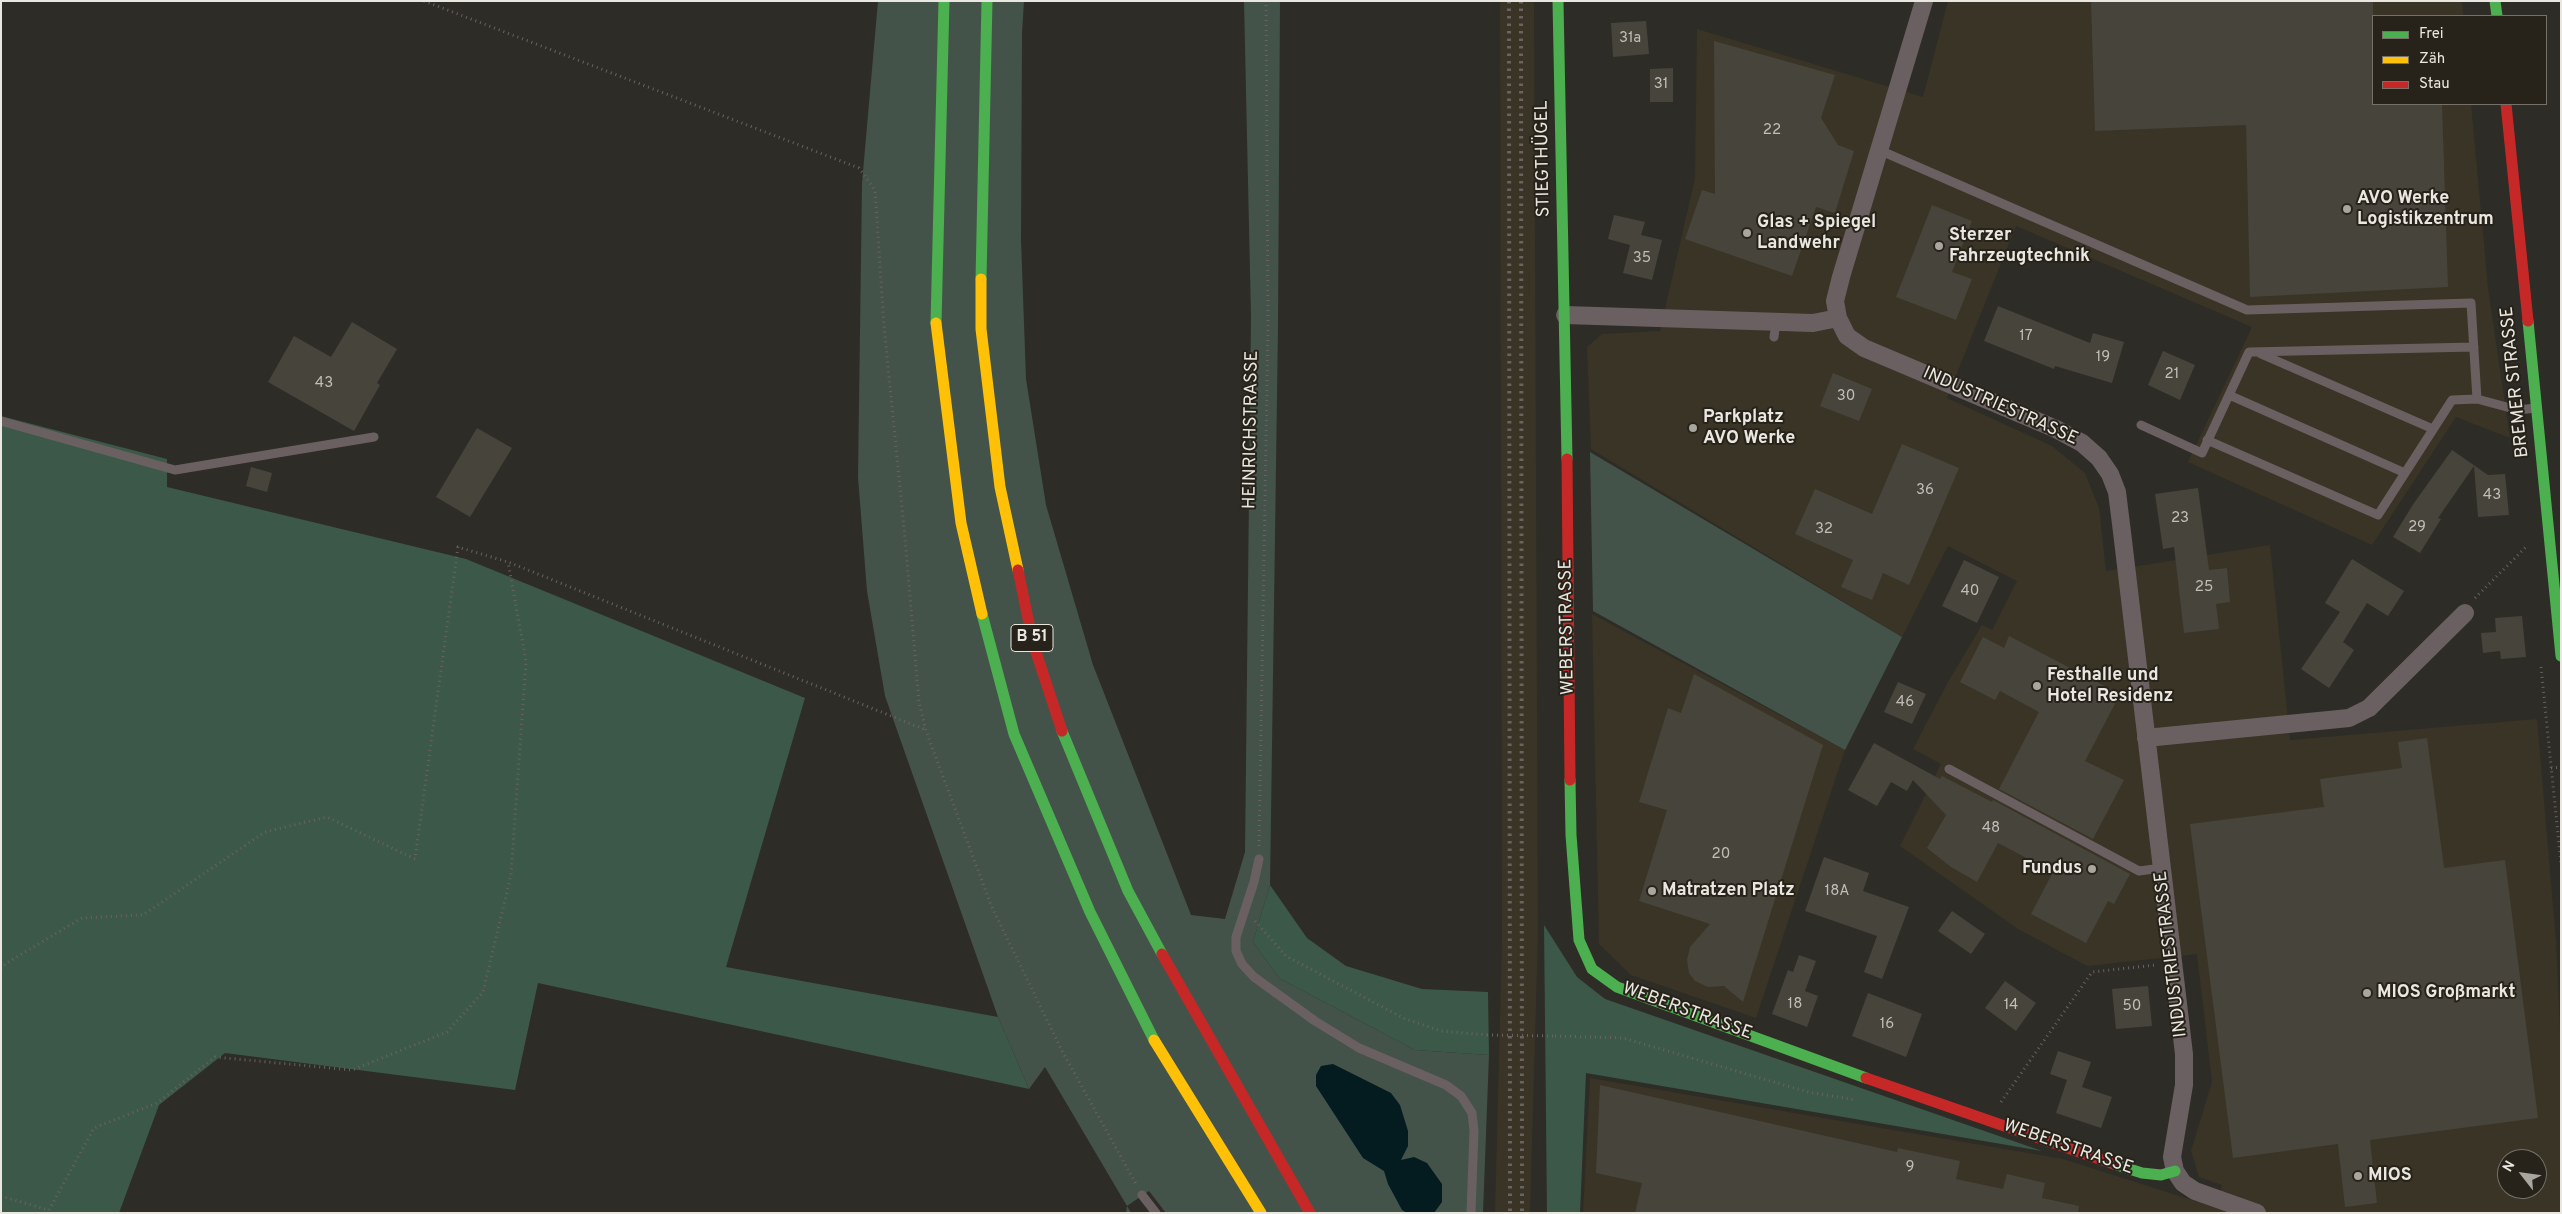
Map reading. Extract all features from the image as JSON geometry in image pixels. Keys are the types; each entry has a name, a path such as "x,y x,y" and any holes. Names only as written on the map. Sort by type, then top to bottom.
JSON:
{"main road":[{"name":"B 51","path":"944,1 936,330 961,523 992,658 1014,734 1090,912 1151,1036 1261,1213"},
{"name":"B 51","path":"987,1 982,181 981,329 1000,487 1033,643 1068,749 1128,891 1221,1060 1310,1213"},
{"name":"STIEGTHÜGEL","path":"1558,1 1565,315"},
{"path":"2495,1 2497,15"},
{"name":"BREMER STRASSE","path":"2506,105 2561,656"},
{"name":"WEBERSTRASSE","path":"1565,315 1571,835 1579,940 1592,969 1617,987 1926,1101 2142,1174 2161,1175 2175,1171"}],"street":[{"path":"1565,315 1775,330 1838,318 1836,301 1841,276 1924,1"},
{"name":"INDUSTRIESTRASSE","path":"1838,318 1847,336 1864,348 2056,429 2082,443 2099,458 2110,474 2116,492 2175,964 2184,1054 2184,1085 2172,1157 2175,1171"},
{"path":"2146,738 2349,718 2369,708 2465,613"},
{"path":"2175,1171 2183,1183 2196,1191 2258,1213"}],"lane":[{"path":"1879,150 2246,310 2471,303 2477,399"},
{"path":"2141,425 2202,452 2249,352 2474,347"},
{"path":"2258,353 2433,430"},
{"path":"2229,395 2405,473"},
{"path":"2207,440 2378,515 2452,400 2477,399 2518,410 2536,408"},
{"path":"1,421 175,470 374,437"},
{"path":"1950,769 2139,871 2162,868"},
{"path":"1259,859 1254,882 1236,937 1236,951 1242,964 1254,977 1315,1021 1359,1048 1446,1085 1461,1096 1472,1114 1474,1131 1471,1213"},
{"path":"1426,1089 1430,1079"},
{"path":"1142,1195 1156,1213"}],"path":[{"path":"424,1 859,168 875,190 884,326 919,702 926,731 991,905 1061,1049 1142,1195"},
{"name":"HEINRICHSTRASSE","path":"1259,859 1268,326 1266,1"},
{"path":"2465,613 2470,603 2529,544 2550,541"},
{"path":"1,969 5,964 82,918 142,915 266,832 327,817 415,859 458,547 508,562 926,731"},
{"path":"1,1196 49,1210 94,1128 157,1103 215,1057 352,1070 447,1032 483,992 511,875 526,661 508,562"},
{"path":"2551,768 2561,767"},
{"path":"1245,910 1286,956 1403,1018 1442,1031 1487,1035 1623,1038 1808,1092 1865,1102"},
{"path":"1987,1121 2092,972 2175,964"}],"shaded area":[{"path":"1500,1 1534,1 1538,934 1530,1213 1495,1213 1502,940"},
{"path":"1948,1 2462,1 2463,15 2372,15 2372,105 2471,105 2488,288 2510,438 2456,417 2372,545 2188,462 2252,327 2016,226 1947,398 2052,446 2085,473 2099,508 2106,571 2270,545 2290,740 2537,719 2556,941 2561,1053 2561,1213 1583,1213 1590,1078 2063,1159 2217,1208 2222,1185 2199,1177 2191,1151 2212,1082 2197,954 2087,966 2018,929 1900,846 1941,764 1913,749 1948,682 1982,625 1992,630 2017,581 1948,546 1902,637 1591,449 1587,347 1602,334 1660,331 1695,178 1697,29 1923,97"},
{"path":"1592,614 1845,750 1756,1018 1631,975 1599,944"}],"green space":[{"path":"878,1 1024,1 1022,33 1021,240 1026,379 1046,505 1093,665 1191,915 1225,919 1245,852 1251,317 1244,1 1280,1 1278,326 1270,885 1253,942 1279,978 1415,1050 1489,1055 1483,1213 1166,1213 1149,1191 1127,1206 1045,1067 1029,1089 998,1017 885,696 867,591 858,477 862,183"},
{"path":"1,416 167,459 167,487 466,559 805,698 726,967 998,1017 1029,1089 538,983 515,1090 225,1053 159,1105 119,1213 1,1213"},
{"path":"1590,452 1902,637 1845,750 1593,611"},
{"path":"1270,885 1307,938 1346,966 1422,989 1488,992 1489,1055 1415,1050 1279,978 1253,942"},
{"path":"1544,925 1577,977 1605,999 2042,1151 1586,1073 1580,1213 1547,1213"},
{"path":"1127,1206 1131,1213 1126,1213"}],"water":[{"path":"1333,1064 1391,1093 1400,1105 1408,1131 1408,1146 1401,1160 1414,1157 1427,1163 1442,1184 1442,1202 1434,1213 1407,1213 1402,1210 1388,1184 1384,1171 1363,1158 1316,1086 1316,1075 1321,1066"}],"building":[{"name":"AVO Werke Logistikzentrum","path":"2091,1 2373,1 2372,105 2442,105 2448,287 2250,297 2246,125 2095,131"},
{"path":"1646,21 1649,54 1613,57 1611,23"},
{"path":"1714,41 1835,75 1821,118 1838,145 1854,151 1835,213 1816,207 1792,276 1685,239 1702,190 1715,194"},
{"path":"1673,68 1673,102 1650,102 1650,69"},
{"name":"Sterzer Fahrzeugtechnik","path":"1932,205 1972,221 1952,272 1972,279 1956,320 1896,297"},
{"path":"1614,215 1645,222 1641,235 1662,240 1652,280 1623,273 1630,245 1608,239"},
{"path":"1998,306 2090,343 2093,333 2124,342 2112,383 2055,366 2054,369 1984,341"},
{"path":"352,322 397,349 377,383 380,385 354,431 268,382 294,336 331,357"},
{"path":"2163,351 2195,365 2180,400 2148,385"},
{"path":"1833,373 1872,389 1859,421 1820,406"},
{"path":"477,428 512,448 470,517 436,497"},
{"path":"1902,444 1959,468 1909,585 1883,573 1872,600 1841,587 1853,560 1795,534 1815,489 1872,514"},
{"path":"2452,450 2488,475 2505,474 2509,515 2478,517 2474,466 2438,518 2441,519 2420,553 2393,537 2414,503"},
{"path":"251,467 272,473 267,492 246,486"},
{"path":"2198,488 2209,570 2227,568 2230,602 2216,604 2219,629 2184,633 2174,547 2163,549 2155,494"},
{"path":"2352,559 2404,591 2388,616 2367,603 2343,642 2354,650 2329,688 2301,669 2340,612 2325,603"},
{"path":"1964,560 1999,577 1977,623 1942,606"},
{"path":"2522,616 2526,657 2501,659 2500,651 2483,653 2481,633 2496,632 2495,618"},
{"path":"2009,636 2120,694 2085,761 2124,780 2093,839 1999,789 2039,712 2000,691 1995,700 1960,682 1983,637 2004,648"},
{"path":"1694,674 1823,745 1743,1002 1724,986 1708,987 1695,981 1689,973 1687,960 1690,947 1710,924 1639,901 1667,810 1639,802 1668,708 1681,713"},
{"path":"1898,682 1926,694 1912,724 1884,712"},
{"name":"MIOS Großmarkt","path":"2427,738 2444,868 2505,860 2538,1118 2370,1140 2377,1203 2345,1207 2338,1144 2233,1158 2190,824 2324,807 2320,779 2402,768 2398,742"},
{"path":"1874,743 1940,779 1942,776 1992,802 1993,800 2130,874 2114,904 2108,901 2086,943 2031,914 2053,872 1998,843 1977,882 1951,867 1927,848 1946,815 1913,780 1907,791 1891,782 1877,806 1848,790"},
{"path":"1824,857 1869,873 1863,891 1909,907 1882,979 1864,972 1877,936 1805,911"},
{"path":"1952,911 1985,934 1971,954 1938,931"},
{"path":"1799,955 1816,961 1805,991 1818,996 1807,1027 1772,1014 1788,970 1793,972"},
{"path":"2005,981 2036,1003 2016,1031 1985,1008"},
{"path":"2148,986 2152,1026 2116,1029 2112,989"},
{"path":"1868,993 1922,1014 1906,1057 1852,1036"},
{"path":"2058,1051 2091,1062 2082,1087 2112,1097 2101,1128 2056,1113 2067,1080 2050,1074"},
{"path":"1600,1085 1897,1152 1898,1148 1960,1161 1956,1179 2003,1189 2007,1174 2045,1183 2042,1198 2079,1206 2078,1213 1635,1213 1642,1183 1596,1173"}],"railway":[{"path":"1509,1 1510,1213"},
{"path":"1521,1 1522,1213"}],"traffic: fast":[{"path":"936,323 944,1"},
{"path":"981,279 987,1"},
{"path":"1558,1 1567,459"},
{"path":"2495,1 2497,15"},
{"path":"2528,321 2561,656"},
{"path":"982,614 1014,734 1090,912 1154,1040"},
{"path":"1062,731 1128,891 1162,954"},
{"path":"1570,780 1571,835 1579,940 1592,969 1617,987 1866,1078"},
{"path":"2114,1164 2142,1173 2161,1175 2175,1171"}],"traffic: slow":[{"path":"981,279 981,329 1000,487 1018,570"},
{"path":"936,323 961,523 982,614"},
{"path":"1154,1040 1261,1213"}],"traffic: jam":[{"path":"2506,105 2528,321"},
{"path":"1567,459 1570,780"},
{"path":"1018,570 1033,643 1062,731"},
{"path":"1162,954 1310,1213"},
{"path":"1866,1078 2114,1164"}],"place":[{"name":"AVO Werke Logistikzentrum","path":"2347,209"},
{"name":"Glas + Spiegel Landwehr","path":"1747,233"},
{"name":"Sterzer Fahrzeugtechnik","path":"1939,246"},
{"name":"Parkplatz AVO Werke","path":"1693,428"},
{"name":"Festhalle und Hotel Residenz","path":"2037,686"},
{"name":"Fundus","path":"2092,869"},
{"name":"Matratzen Platz","path":"1652,891"},
{"name":"MIOS Großmarkt","path":"2367,993"},
{"name":"MIOS","path":"2358,1176"}]}
